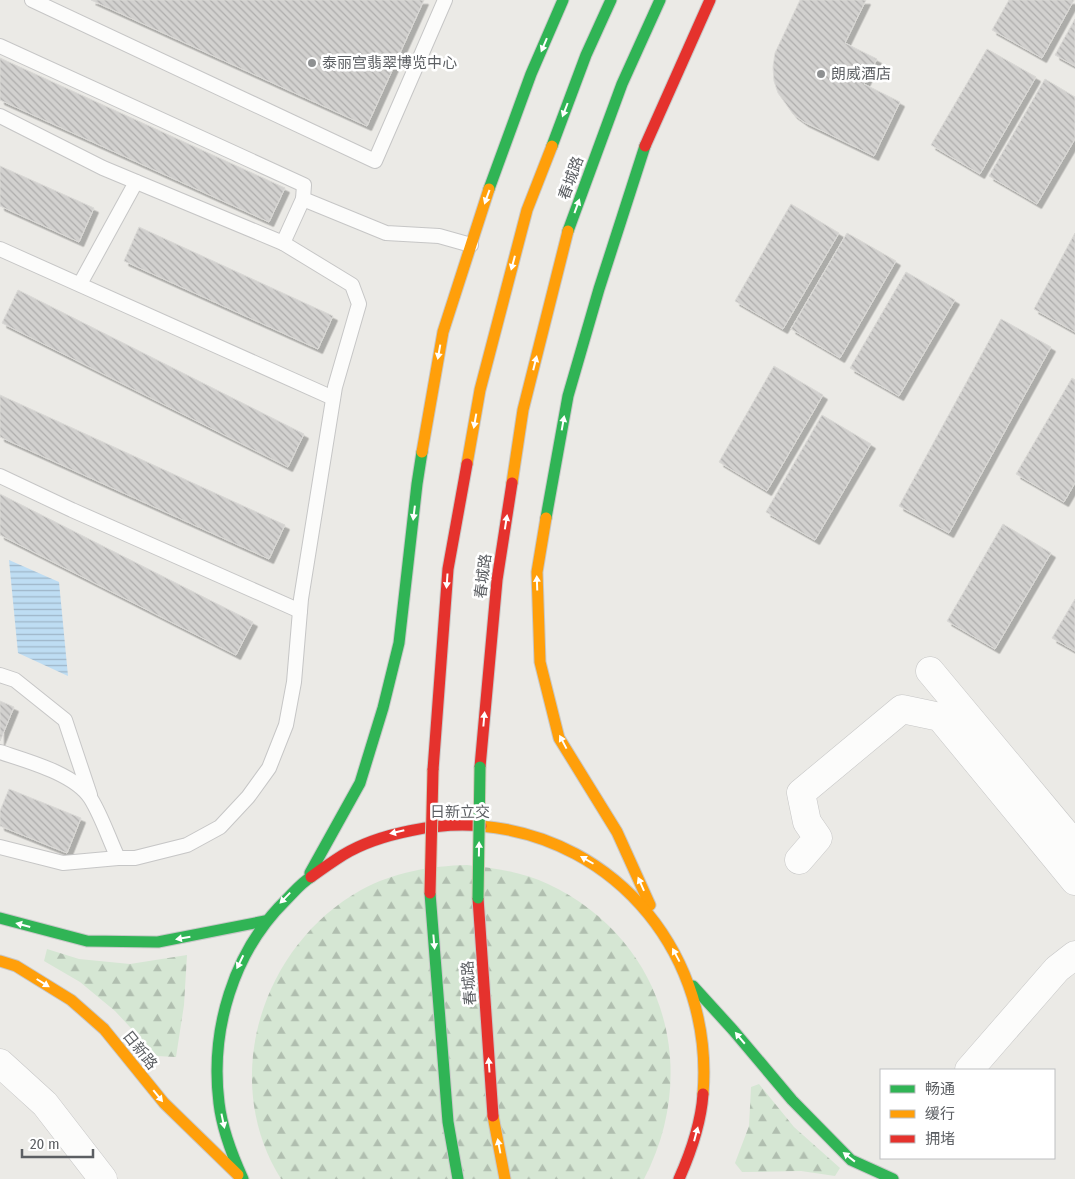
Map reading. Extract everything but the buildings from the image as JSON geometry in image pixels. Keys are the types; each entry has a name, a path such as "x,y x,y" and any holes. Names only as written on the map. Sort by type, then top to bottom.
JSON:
{"main road":[{"path":"308,877 360,783 383,708 399,643 417,484 443,332 471,245 531,74 563,0"},
{"name":"春城路","path":"458,1179 448,1122 430,893 434,770 448,569 480,390 527,210 586,55 611,0"},
{"name":"春城路","path":"505,1179 493,1114 478,898 480,767 497,580 523,410 569,227 622,84 660,0"},
{"path":"661,929 617,832 559,738 540,662 537,572 568,396 599,289 647,140 710,0"},
{"name":"日新立交","path":"243,1179 225,1132 218,1094 216,1063 225,1003 235,974 248,946 265,921 285,898 308,877 333,859 360,845 389,834 418,827 449,824 502,828 540,838 568,850 595,865 619,883 661,929 677,955 690,983 704,1042 705,1074 703,1104 697,1134 679,1179"},
{"path":"0,918 87,941 158,942 265,921"},
{"name":"日新路","path":"0,961 16,966 71,1000 104,1029 164,1104 243,1179"},
{"path":"690,983 733,1030 792,1100 851,1160 893,1179"}],"street":[{"path":"930,671 1075,845"},
{"path":"799,860 818,838 807,822 801,793 902,709 940,717 1075,881"},
{"path":"970,1069 1056,969 1075,955"},
{"path":"0,1063 45,1104 103,1179"}],"lane":[{"path":"32,0 374,161 446,0"},
{"path":"0,46 304,185 303,199 283,243"},
{"path":"0,116 103,168 283,243 352,285 359,304 333,398 300,611 294,682 286,725 269,768 248,797 220,827 187,845 135,858 63,863 0,847"},
{"path":"80,284 136,182"},
{"path":"303,199 386,233 438,236 471,245"},
{"path":"0,249 333,398"},
{"path":"0,476 300,611"},
{"path":"0,675 15,680 65,720 90,798 118,858"},
{"path":"0,752 39,765 71,780 90,798"}],"green space":[{"path":"467,865 528,876 548,884 588,908 620,937 644,972 661,1010 669,1051 670,1094 661,1137 644,1179 281,1179 263,1140 253,1100 253,1059 260,1018 275,980 298,945 326,914 361,890 399,874 439,867"},
{"path":"47,949 79,959 130,964 187,955 184,1005 176,1057 157,1056 115,1011 80,982 44,961"},
{"path":"759,1084 794,1127 840,1168 835,1176 801,1171 742,1172 735,1163 749,1126 751,1087"}],"water":[{"path":"9,560 59,582 68,676 18,653"}],"traffic: fast":[{"path":"489,189 531,74 563,0"},
{"path":"552,146 586,55 611,0"},
{"path":"568,231 622,84 660,0"},
{"path":"546,518 568,396 599,289 645,146"},
{"path":"310,873 360,783 383,708 399,643 422,452"},
{"path":"478,898 480,767"},
{"path":"243,1179 228,1142 219,1103 217,1075 222,1020 239,968 252,943 268,921 298,888 311,877"},
{"path":"430,893 448,1122 458,1179"},
{"path":"0,918 87,941 158,942 265,921"},
{"path":"693,986 792,1100 851,1160 893,1179"}],"traffic: slow":[{"path":"467,464 480,390 527,210 552,146"},
{"path":"422,452 443,332 489,189"},
{"path":"512,483 523,410 568,231"},
{"path":"546,518 537,572 540,662 559,738 617,832 650,905"},
{"path":"481,826 531,835 575,854 615,880 648,914 674,953 692,996 702,1044 703,1094"},
{"path":"0,961 16,966 71,1000 104,1029 164,1103 238,1175"},
{"path":"493,1116 505,1179"}],"traffic: jam":[{"path":"645,146 710,0"},
{"path":"433,770 448,569 467,464"},
{"path":"480,767 497,580 512,483"},
{"path":"430,893 433,770"},
{"path":"311,877 358,847 392,835 447,826 481,826"},
{"path":"478,898 493,1116"},
{"path":"679,1179 695,1138 703,1094"}],"place":[{"name":"泰丽宫翡翠博览中心","path":"312,63"},
{"name":"朗威酒店","path":"821,74"}]}
